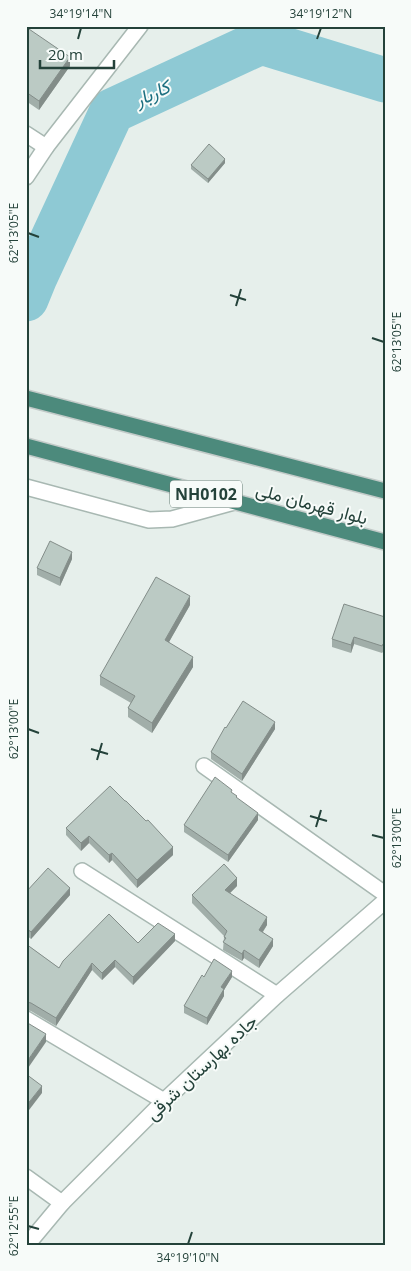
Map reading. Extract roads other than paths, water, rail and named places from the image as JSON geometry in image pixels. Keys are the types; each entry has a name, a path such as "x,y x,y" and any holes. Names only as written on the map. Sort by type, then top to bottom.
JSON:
{"highway":[{"name":"بلوار قهرمان ملی","path":"34,400 385,491"},
{"name":"بلوار قهرمان ملی","path":"26,446 385,542"}],"street":[{"path":"26,177 46,147 140,26"},
{"path":"26,134 46,147"},
{"path":"26,487 149,520 172,519 234,502"},
{"path":"204,766 385,894"},
{"path":"82,871 277,995"},
{"name":"جاده بهارستان شرقی","path":"27,1245 62,1203 164,1101 277,995 385,901"},
{"path":"26,1019 164,1101"},
{"path":"26,1176 62,1203"}],"waterway":[{"name":"کاربار","path":"26,299 112,111 261,42 385,80"}]}
